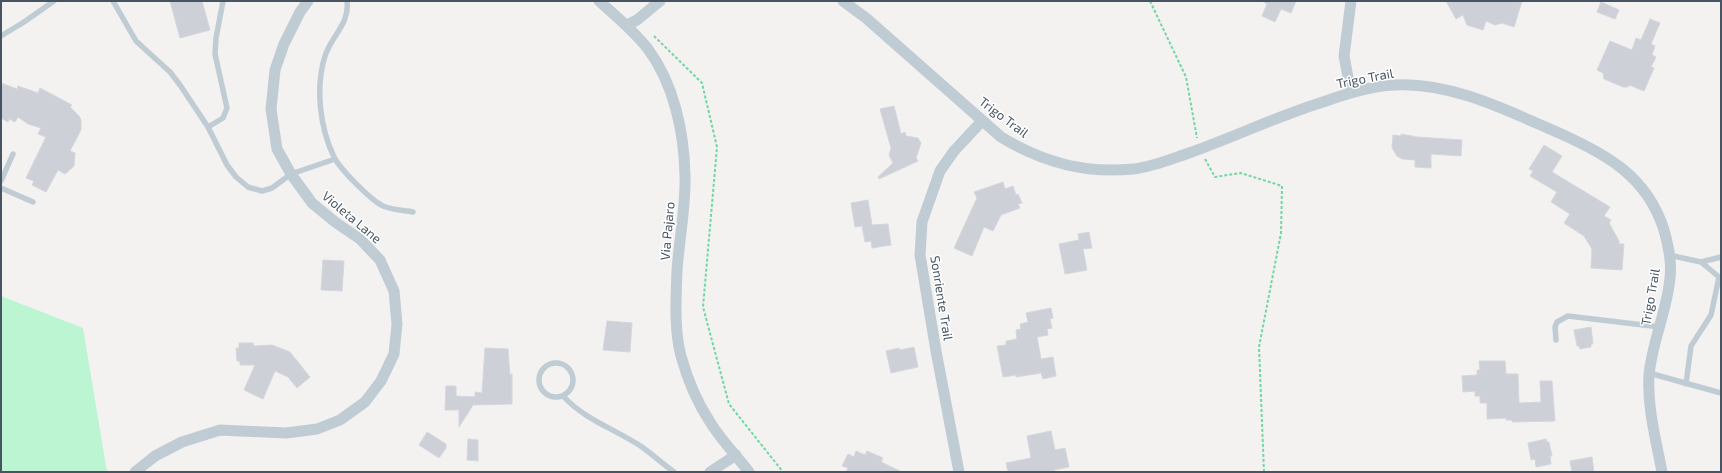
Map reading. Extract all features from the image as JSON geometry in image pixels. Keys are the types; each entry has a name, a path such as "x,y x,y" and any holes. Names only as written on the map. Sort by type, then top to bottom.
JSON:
{"street":[{"name":"Violeta Lane","path":"135,472 155,456 182,442 220,430 286,433 317,429 340,420 365,402 382,381 394,354 397,324 394,291 380,260 360,239 335,222 312,203 291,174 277,148 270,109 275,70 284,44 300,12 308,1"},
{"name":"Via Pajaro","path":"599,1 626,25 648,50 663,76 675,105 683,139 685,176 676,308 681,354 693,389 710,422 748,472"},
{"path":"626,25 637,20 660,1"},
{"name":"Trigo Trail","path":"843,1 866,18 982,121 1001,136 1024,150 1072,166 1101,171 1135,169 1158,164 1310,106 1351,93 1393,85 1432,87 1465,95 1524,118 1588,146 1615,162 1633,177 1646,194 1659,217 1664,231 1669,255 1670,278 1649,373 1649,396 1662,472"},
{"path":"1351,1 1344,56 1351,93"},
{"name":"Sonriente Trail","path":"959,472 920,255 922,222 940,171 954,151 982,121"},
{"path":"710,472 736,455"}],"lane":[{"path":"1,36 54,1"},
{"path":"113,1 136,41 170,72 208,127 227,165 236,177 248,187 262,191 272,188 291,174 335,159"},
{"path":"208,127 223,118 227,108 215,54 216,38 223,1"},
{"path":"347,1 348,8 346,19 325,54 321,73 320,108 327,140 335,159 355,182 381,206 413,212"},
{"path":"1,181 13,154"},
{"path":"1,188 33,202"},
{"path":"1669,255 1701,262 1721,256"},
{"path":"1686,384 1691,346 1711,315 1719,278 1701,262"},
{"path":"1556,340 1555,327 1557,322 1568,316 1660,327"},
{"path":"562,396 572,387 572,373 562,364 548,364 539,374 538,381 540,387 549,397 562,396 585,416 642,447 674,472"},
{"path":"1649,373 1721,393"}],"path":[{"path":"1150,1 1186,77 1199,149 1215,177 1241,173 1282,186 1281,233 1258,347 1264,472"},
{"path":"653,36 702,83 717,147 704,307 729,404 783,472"}],"green space":[{"path":"1,296 83,328 107,472 1,472"}],"building":[{"path":"170,1 202,1 210,30 180,38"},
{"path":"1262,1 1296,1 1291,13 1281,9 1275,22 1262,16 1267,4"},
{"path":"1446,1 1522,1 1514,27 1502,23 1495,25 1486,21 1483,30 1467,25 1463,15 1456,19"},
{"path":"1601,2 1619,10 1615,19 1597,12"},
{"path":"1650,19 1660,23 1651,44 1655,46 1652,55 1656,57 1651,67 1654,68 1644,91 1629,85 1628,87 1623,87 1604,79 1603,73 1597,70 1610,41 1632,50 1636,38 1641,40"},
{"path":"1,83 17,89 18,86 38,93 40,88 72,105 70,107 81,120 81,130 70,151 75,153 74,166 65,174 58,170 46,192 32,185 34,181 26,178 46,137 38,134 41,128 28,124 18,117 15,122 9,119 8,122 1,118"},
{"path":"894,106 901,134 905,132 906,136 918,138 921,143 916,158 918,161 879,179 878,177 893,163 889,155 891,148 880,109"},
{"path":"1401,134 1417,137 1462,140 1461,156 1431,154 1431,168 1415,167 1415,160 1402,159 1397,156 1392,148 1393,135 1401,136"},
{"path":"1544,145 1562,156 1552,172 1610,207 1604,216 1611,220 1609,223 1619,241 1619,244 1624,244 1622,270 1591,268 1592,249 1584,236 1564,223 1570,214 1551,202 1557,192 1530,176 1533,171 1529,169"},
{"path":"1003,182 1005,189 1013,186 1016,195 1018,194 1022,203 1018,204 1020,208 1001,215 993,231 984,227 972,256 954,248 977,198 974,192"},
{"path":"868,200 872,225 888,224 891,245 872,248 871,241 865,242 862,226 855,227 851,203"},
{"path":"1089,232 1092,248 1083,249 1087,270 1065,274 1059,244 1079,240 1078,234"},
{"path":"323,260 344,261 342,291 321,290"},
{"path":"1051,308 1053,318 1050,319 1052,328 1047,329 1048,335 1037,337 1041,359 1053,357 1056,376 1043,379 1041,373 1016,377 1016,375 1003,377 997,346 1006,345 1006,341 1017,339 1016,330 1021,329 1020,324 1028,322 1026,313"},
{"path":"607,321 632,323 630,352 603,350"},
{"path":"1591,327 1593,344 1591,344 1591,347 1580,349 1579,346 1577,346 1574,330"},
{"path":"239,343 253,343 254,346 272,345 290,352 310,377 297,388 288,377 275,371 263,399 244,390 255,365 240,365 240,361 237,361 236,348 239,348"},
{"path":"914,347 918,367 891,373 886,351"},
{"path":"485,348 508,349 510,375 512,374 512,404 474,405 475,402 459,427 459,410 445,410 446,386 456,386 456,396 475,397 475,392 482,393"},
{"path":"1479,361 1505,361 1506,374 1518,374 1519,403 1541,402 1540,381 1552,381 1555,421 1512,422 1512,420 1506,420 1506,418 1487,419 1487,403 1480,403 1480,396 1475,396 1475,391 1463,392 1462,376 1477,375 1477,370 1480,370"},
{"path":"1051,431 1055,450 1065,448 1069,467 1054,470 1055,472 1008,472 1006,463 1031,458 1027,436"},
{"path":"427,432 446,444 446,448 439,458 419,445"},
{"path":"468,439 478,440 478,461 467,460"},
{"path":"1546,439 1547,442 1549,442 1552,456 1550,456 1551,464 1536,467 1535,459 1531,460 1528,443"},
{"path":"856,451 865,455 867,451 883,458 881,462 902,472 846,472 848,468 842,466 848,454 854,457"},
{"path":"1592,457 1594,472 1572,472 1570,461"}]}
